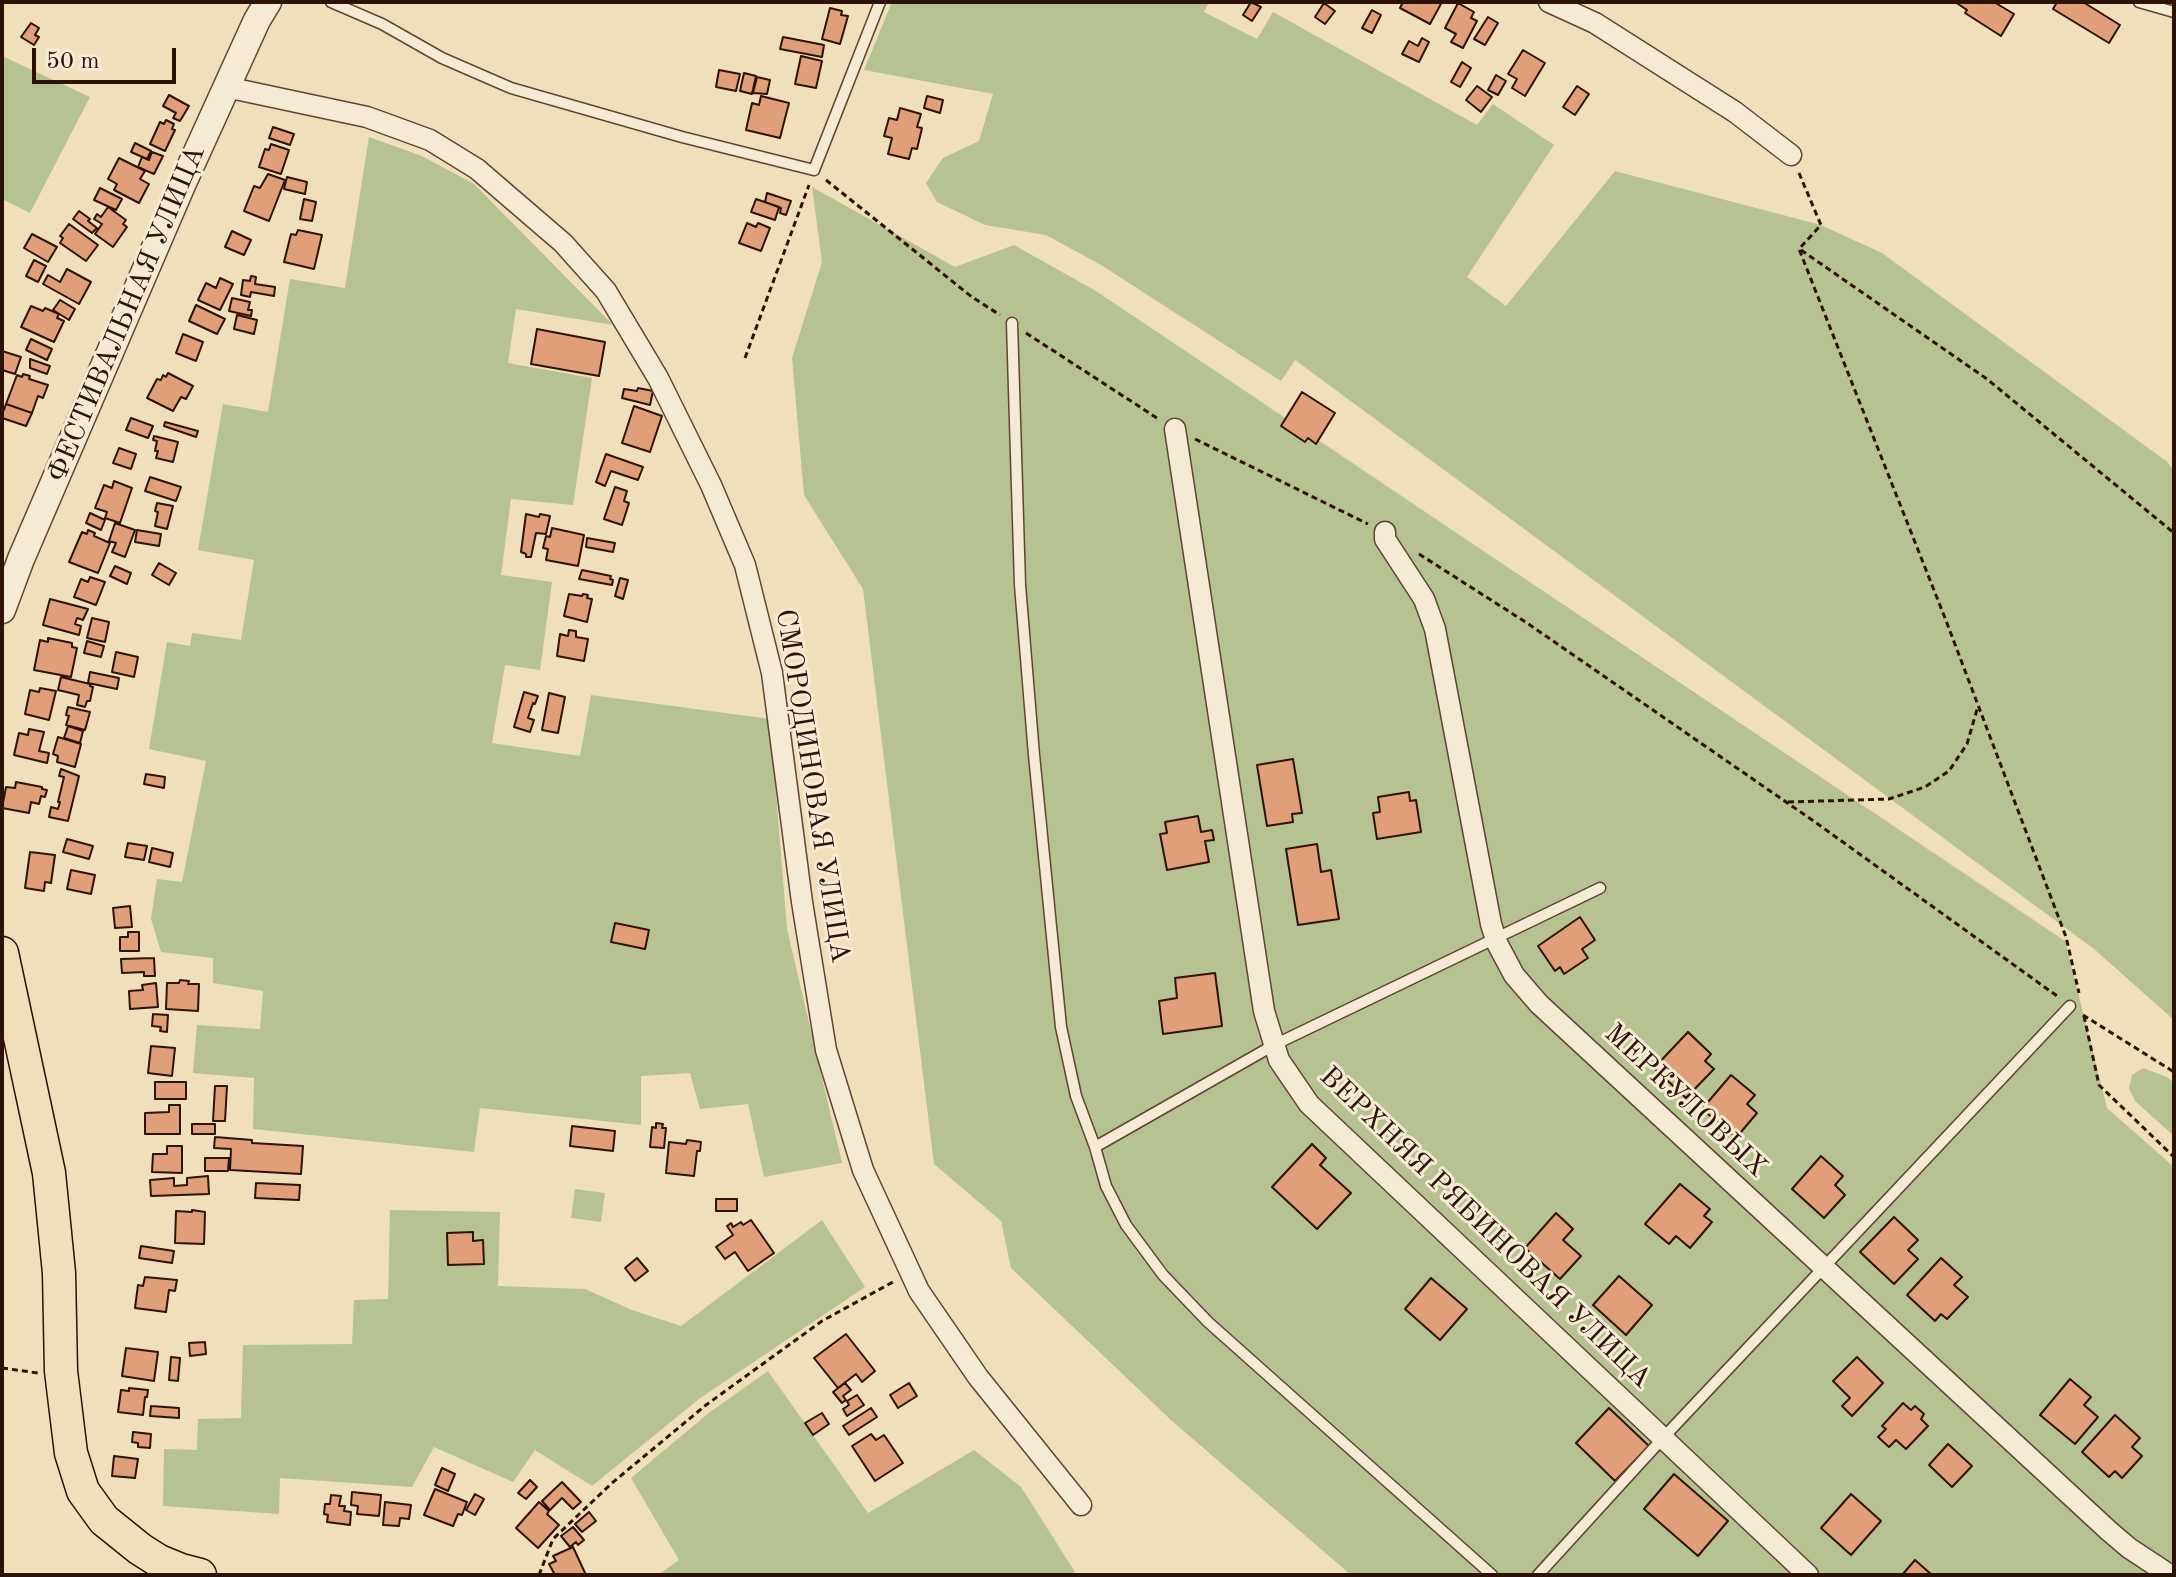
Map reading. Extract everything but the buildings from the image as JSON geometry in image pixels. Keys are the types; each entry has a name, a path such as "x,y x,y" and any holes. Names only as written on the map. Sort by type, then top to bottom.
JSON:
{"main road":[{"path":"2,953 49,1173 59,1273 61,1371 71,1453 83,1491 104,1520 140,1549 159,1561 200,1575"}],"street":[{"path":"1549,2 1595,23 1735,112 1791,155"},
{"name":"ФЕСТИВАЛЬНАЯ УЛИЦА","path":"2,610 97,381 226,87 263,11"},
{"name":"СМОРОДИНОВАЯ УЛИЦА","path":"226,87 367,117 430,140 477,169 563,243 606,291 658,378 711,485 745,565 772,673 802,902 826,1050 863,1170 919,1291 978,1377 1081,1505"},
{"name":"ВЕРХНЯЯ РЯБИНОВАЯ УЛИЦА","path":"1175,429 1264,1011 1279,1060 1309,1104 1808,1575"},
{"name":"МЕРКУЛОВЫХ","path":"1385,532 1385,539 1424,599 1435,629 1491,924 1514,975 1539,1004 2109,1531 2170,1575"}],"lane":[{"path":"331,2 382,24 442,58 511,88 682,137 814,170 880,2"},
{"path":"2139,2 2174,12"},
{"path":"1012,323 1020,585 1061,1027 1076,1096 1106,1186 1126,1225 1163,1275 1208,1322 1492,1575"},
{"path":"1095,1147 1274,1045 1600,888"},
{"path":"1538,1575 1663,1438 2075,1003"}],"path":[{"path":"1791,155 1821,225 1799,249"},
{"path":"745,358 814,170 972,297 1175,429 1385,532 1527,623 2075,1003 2084,1015 2174,1072"},
{"path":"1799,249 1987,379 2174,533"},
{"path":"1799,249 2066,937 2075,1003"},
{"path":"1785,802 1889,799 1925,787 1949,771 1967,744 1978,706"},
{"path":"2084,1015 2099,1085 2174,1157"},
{"path":"539,1575 553,1539 612,1483 706,1405 822,1321 910,1272"},
{"path":"2,1368 31,1374"}],"green space":[{"path":"892,2 1209,2 1204,12 1257,39 1273,12 1477,125 1493,104 1554,145 1467,277 1506,306 1615,171 1821,225 1882,253 2166,461 2174,470 2174,1020 2094,949 1295,360 1281,381 1101,265 1046,235 985,225 937,202 926,183 943,158 979,141 993,94 864,70"},
{"path":"2,56 90,97 30,213 2,199"},
{"path":"369,137 422,156 474,184 613,325 516,309 508,363 592,378 573,505 511,499 501,575 552,582 540,670 505,665 492,743 580,756 591,695 770,719 787,929 842,1163 764,1177 748,1104 700,1109 690,1073 641,1076 641,1125 480,1108 474,1152 253,1129 254,1078 193,1073 197,1025 260,1029 263,991 213,983 213,958 161,952 151,919 157,879 182,882 206,761 149,749 167,642 190,646 192,633 241,640 254,560 198,550 223,404 268,412 290,279 345,288"},
{"path":"812,187 955,267 1014,245 1096,291 2065,941 2107,1108 2174,1167 2174,1575 1351,1575 1172,1421 1011,1268 1001,1221 934,1164 863,589 804,495 792,358 822,262"},
{"path":"2143,1068 2174,1083 2174,1136 2135,1101 2129,1088 2132,1075"},
{"path":"575,1189 605,1193 601,1222 571,1218"},
{"path":"390,1210 500,1212 498,1286 585,1289 632,1310 681,1326 822,1220 865,1287 699,1399 592,1486 535,1450 513,1482 434,1447 412,1487 280,1478 279,1514 163,1506 164,1449 197,1450 198,1419 241,1418 243,1345 352,1344 354,1300 388,1299"},
{"path":"768,1371 868,1513 974,1450 1021,1487 1075,1572 1069,1575 658,1575 679,1560 631,1478 710,1412"}]}
